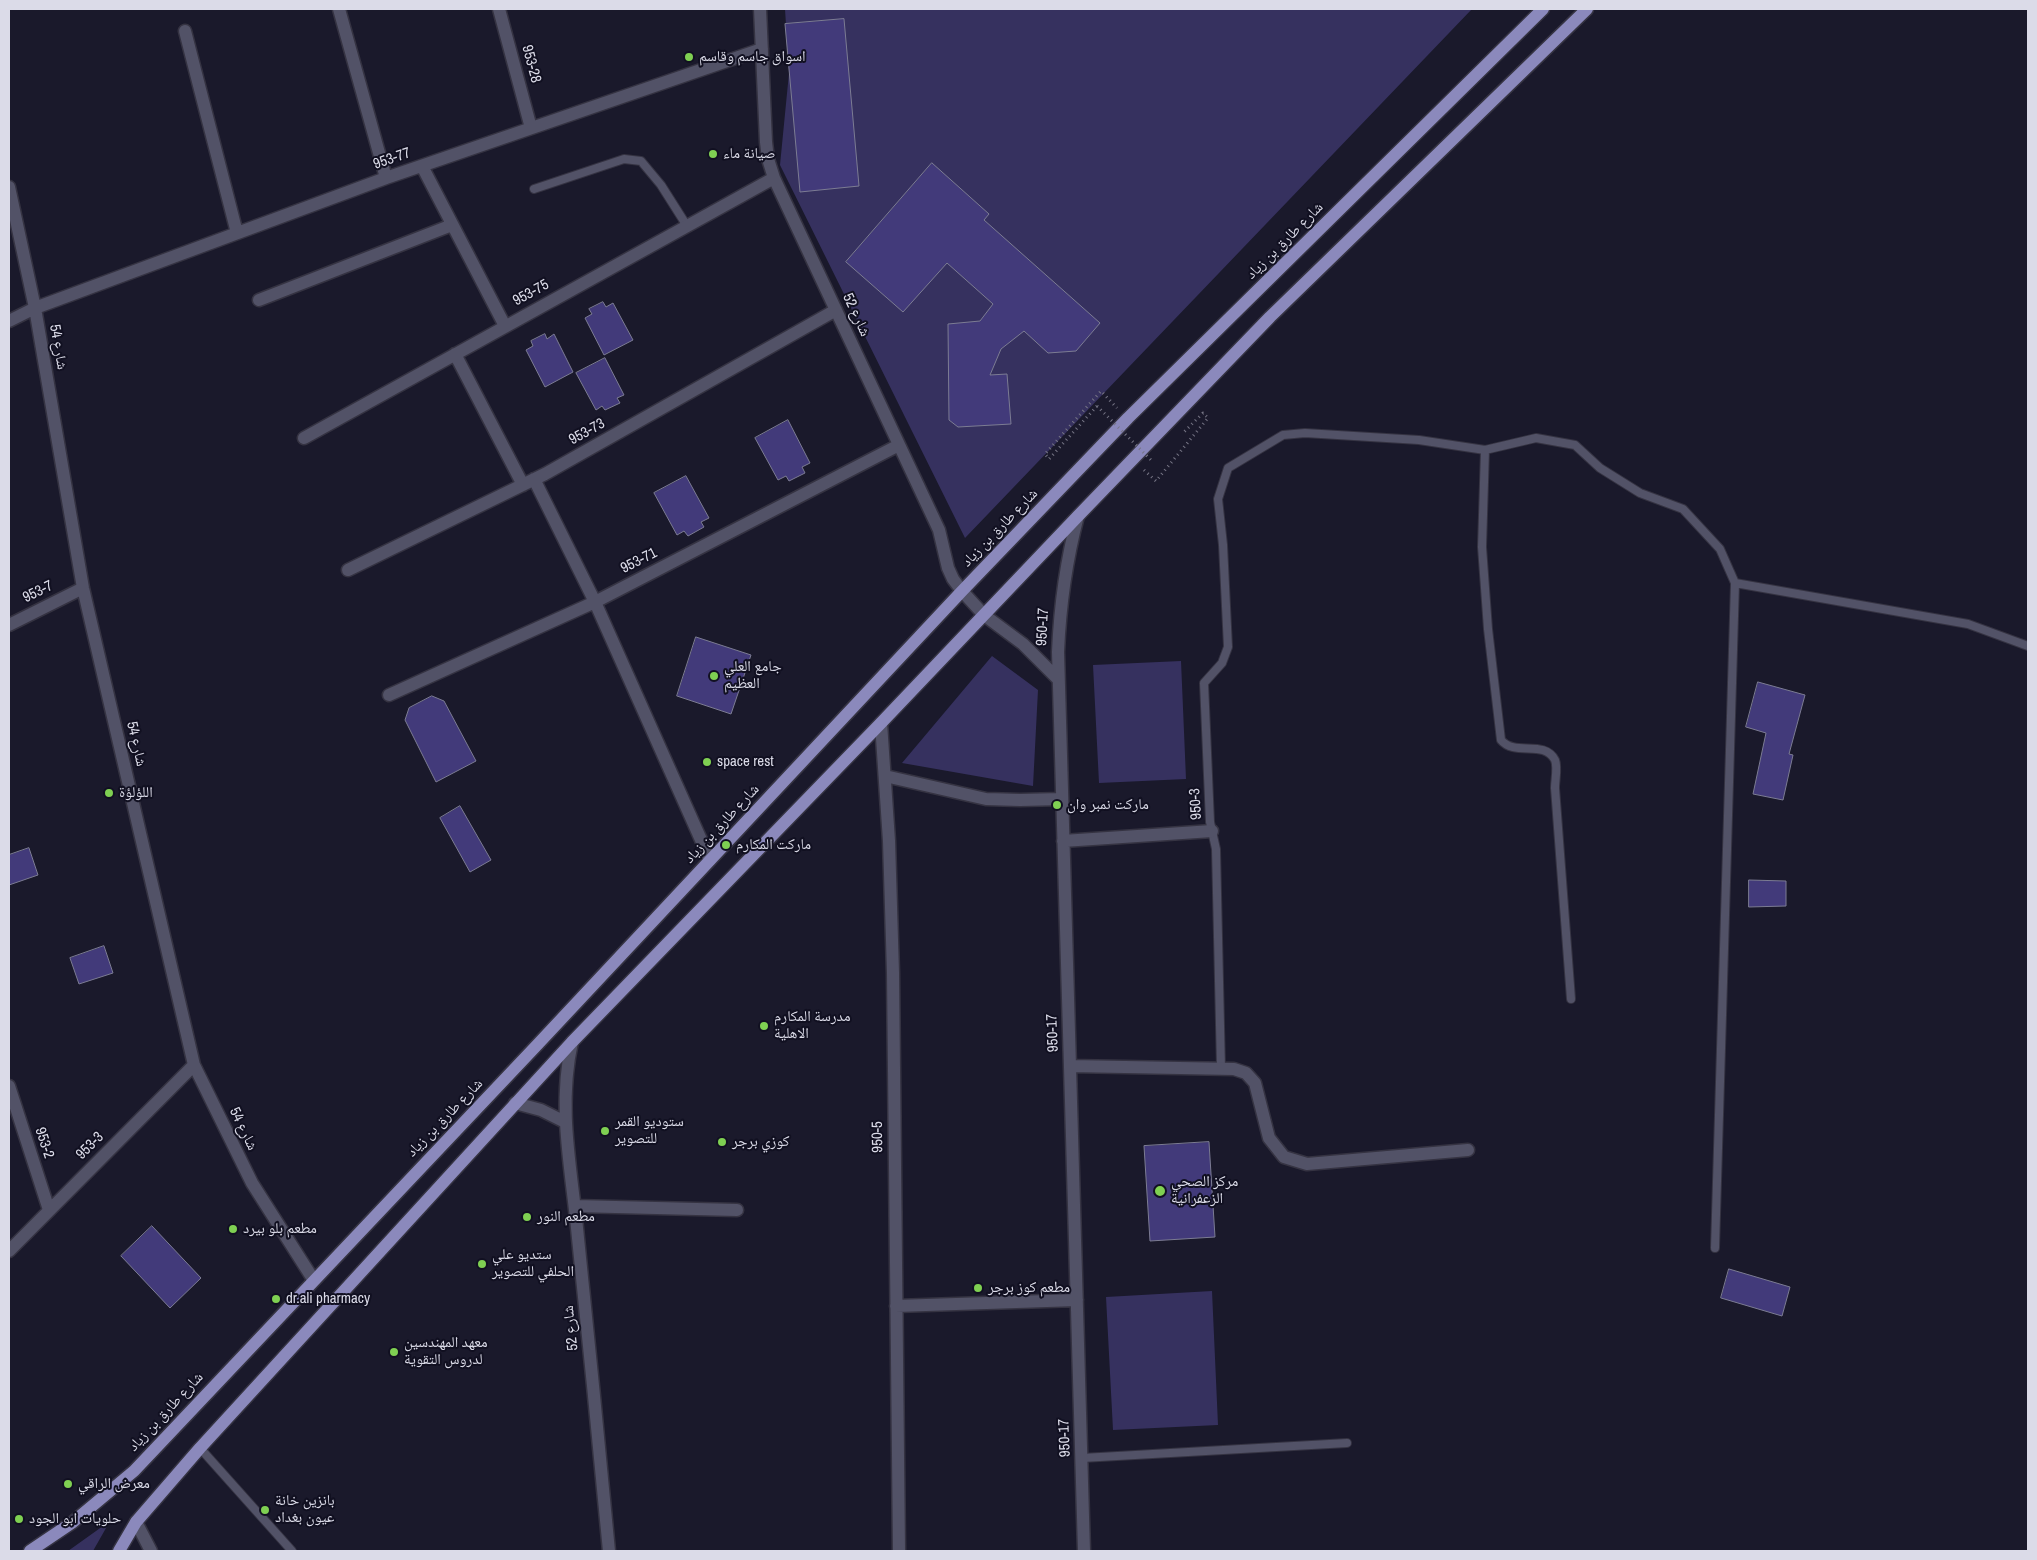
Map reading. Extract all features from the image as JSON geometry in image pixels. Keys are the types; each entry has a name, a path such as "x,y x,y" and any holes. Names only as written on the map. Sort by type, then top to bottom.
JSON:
{"main road":[{"name":"شارع طارق بن زياد","path":"30,1551 73,1522 134,1471 313,1279 538,1044 962,591 1128,418 1543,9"},
{"path":"119,1551 136,1522 200,1448 572,1042 1270,317 1587,9"}],"street":[{"path":"338,9 386,178"},
{"name":"953-28","path":"499,9 531,128"},
{"name":"شارع 52","path":"760,9 766,142 768,159 774,178 939,530 948,568 953,579 984,615 1023,644 1058,679"},
{"path":"185,31 237,234"},
{"name":"953-77","path":"9,321 35,308 386,178 762,49"},
{"path":"422,166 505,326"},
{"name":"953-75","path":"304,438 774,178"},
{"name":"شارع 54","path":"9,187 35,308 83,588 194,1065 252,1183 313,1279"},
{"path":"259,300 452,225"},
{"name":"953-73","path":"348,570 529,482 836,310"},
{"path":"455,354 529,482 595,602 710,860"},
{"name":"953-71","path":"389,695 595,602 899,445"},
{"name":"950-17","path":"1078,516 1067,560 1062,597 1059,624 1058,679 1084,1551"},
{"name":"953-7","path":"9,625 83,588"},
{"name":"950-5","path":"881,723 893,972 899,1551"},
{"path":"885,776 986,799 1062,799"},
{"path":"1063,841 1212,831"},
{"name":"شارع 52","path":"572,1042 565,1074 565,1122 609,1551"},
{"name":"953-3","path":"9,1251 194,1065"},
{"path":"1070,1066 1234,1069 1246,1073 1255,1083 1270,1138 1284,1157 1307,1164 1468,1150"},
{"name":"953-2","path":"9,1086 49,1210"},
{"path":"515,1103 541,1110 565,1122"},
{"path":"575,1206 737,1210"},
{"path":"896,1306 1077,1300"},
{"path":"136,1522 150,1551"}],"lane":[{"path":"534,189 624,158 641,161 661,184 686,226"},
{"name":"950-3","path":"1221,1069 1216,849 1210,822 1204,683 1222,663 1228,647 1223,545 1218,499 1228,468 1284,436 1304,433 1419,440 1485,450"},
{"path":"1571,999 1555,788 1556,761 1548,752 1540,749 1517,749 1506,746 1501,740 1488,628 1482,547 1485,450 1536,438 1575,445 1600,468 1640,493 1683,509 1720,549 1735,583 1715,1248"},
{"path":"1735,583 1968,624 2028,646"},
{"path":"1082,1458 1347,1443"},
{"path":"200,1448 292,1551"}],"path":[{"path":"1128,418 1101,391 1045,454 1049,458 1097,406 1153,462 1159,456"},
{"path":"1133,458 1156,481 1208,418 1203,412 1178,437"}],"shaded area":[{"path":"785,9 1472,9 965,538 780,165 789,73"},
{"path":"992,656 1038,690 1033,786 902,763"},
{"path":"1181,661 1186,779 1099,783 1093,665"},
{"path":"1212,1291 1218,1425 1113,1430 1106,1297"},
{"path":"110,1521 93,1551 68,1551"}],"building":[{"path":"844,19 859,186 800,192 785,24"},
{"path":"932,163 989,214 984,220 1100,323 1076,351 1048,353 1024,331 1001,349 990,375 1007,374 1011,424 958,427 949,420 948,324 980,321 993,304 947,263 903,312 846,262"},
{"path":"603,302 606,307 613,303 633,340 604,355 585,318 592,314 589,309"},
{"path":"545,334 547,339 554,334 573,372 545,387 526,350 533,346 531,341"},
{"path":"605,358 624,395 617,398 620,403 605,410 602,406 596,410 576,373"},
{"path":"788,420 810,463 802,467 805,473 789,481 786,476 778,480 755,438"},
{"path":"686,476 709,518 701,522 704,527 688,536 684,531 677,535 654,493"},
{"name":"جامع العلي العظيم","path":"696,637 751,655 731,714 677,696"},
{"path":"1758,682 1805,695 1789,754 1793,755 1783,800 1753,794 1766,733 1746,727"},
{"path":"432,696 444,701 476,761 436,782 405,720 409,708"},
{"path":"460,806 491,860 470,872 440,818"},
{"path":"29,848 38,875 9,885 9,855"},
{"path":"1749,880 1786,881 1786,906 1749,907"},
{"path":"104,946 113,973 79,984 70,958"},
{"path":"1209,1142 1215,1237 1150,1241 1144,1146"},
{"path":"152,1226 201,1278 170,1308 121,1256"},
{"path":"1729,1269 1790,1287 1782,1316 1721,1298"}],"place":[{"name":"اسواق جاسم وقاسم","path":"689,57"},
{"name":"صيانة ماء","path":"713,154"},
{"name":"جامع العلي العظيم","path":"714,676"},
{"name":"space rest","path":"707,762"},
{"name":"اللؤلؤة","path":"109,793"},
{"name":"ماركت نمبر وان","path":"1057,805"},
{"name":"ماركت المكارم","path":"726,845"},
{"name":"مدرسة المكارم الاهلية","path":"764,1026"},
{"name":"ستوديو القمر للتصوير","path":"605,1131"},
{"name":"كوزي برجر","path":"722,1142"},
{"name":"مركز الصحي الزعفرانية","path":"1160,1191"},
{"name":"مطعم النور","path":"527,1217"},
{"name":"مطعم بلو بيرد","path":"233,1229"},
{"name":"ستديو علي الحلفي للتصوير","path":"482,1264"},
{"name":"مطعم كوز برجر","path":"978,1288"},
{"name":"dr.ali pharmacy","path":"276,1299"},
{"name":"معهد المهندسين لدروس التقوية","path":"394,1352"},
{"name":"معرض الراقي","path":"68,1484"},
{"name":"بانزين خانة عيون بغداد","path":"265,1510"},
{"name":"حلويات ابو الجود","path":"19,1519"}]}
